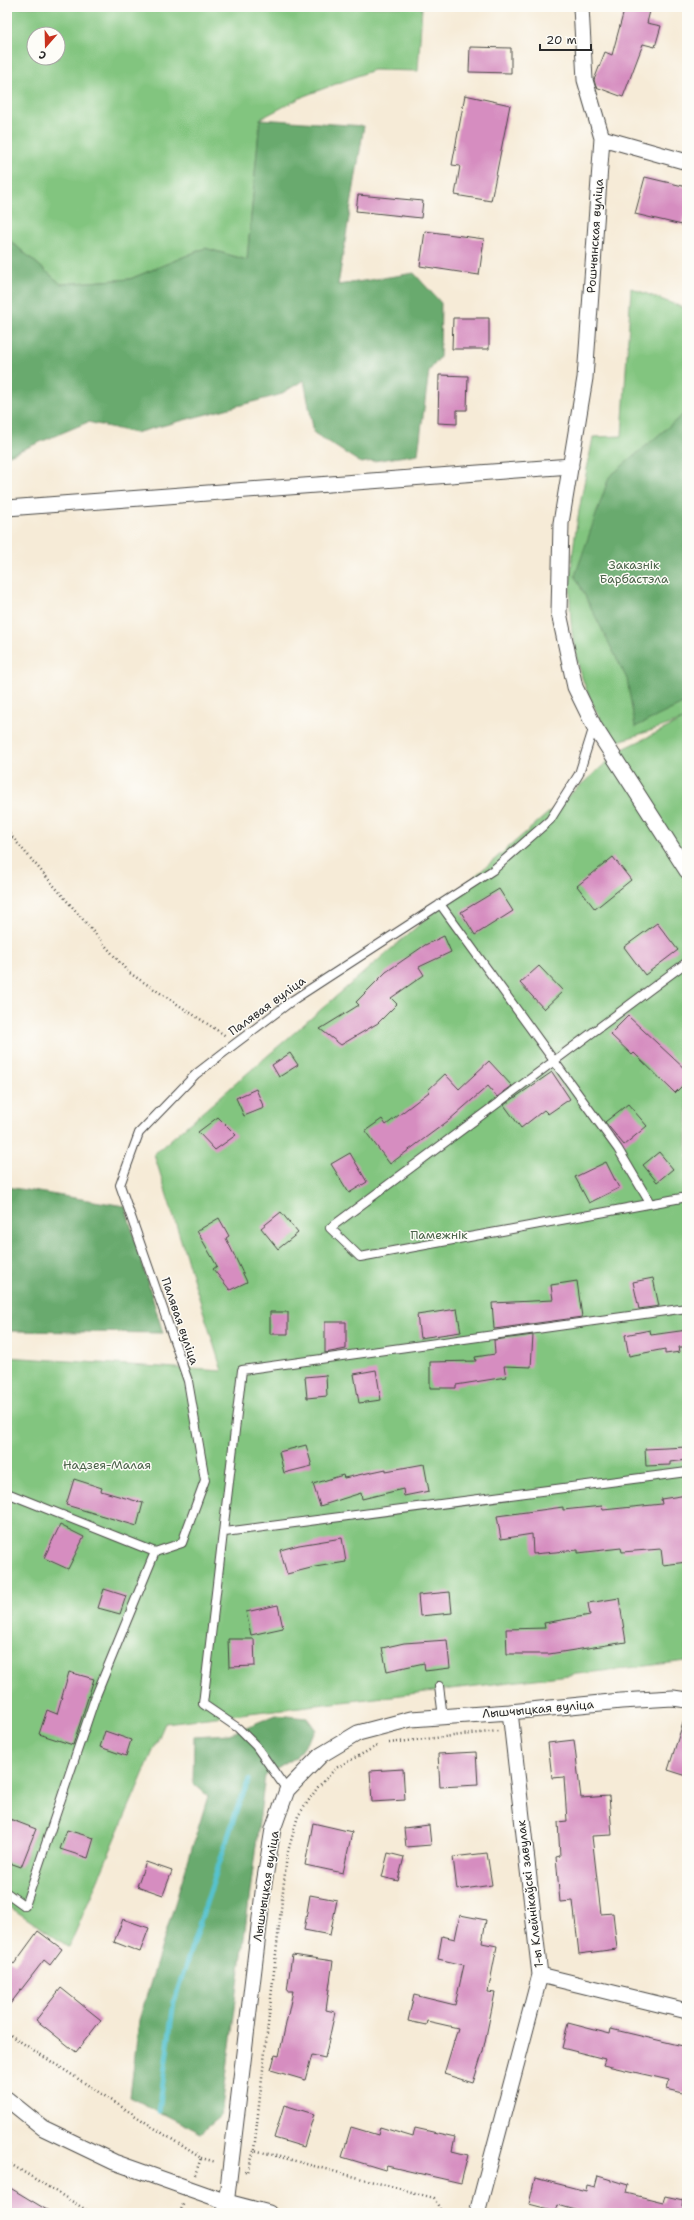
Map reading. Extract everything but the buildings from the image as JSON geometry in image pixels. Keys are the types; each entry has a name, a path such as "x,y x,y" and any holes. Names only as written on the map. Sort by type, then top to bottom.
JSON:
{"street":[{"name":"Рошчынская вуліца","path":"581,7 585,80 602,138 585,378 561,523 559,614 575,687 594,726 687,871"},
{"path":"602,138 687,162"},
{"path":"7,508 571,466"},
{"name":"Лышчыцкая вуліца","path":"226,2207 264,1884 273,1828 288,1790 321,1754 358,1733 411,1719 510,1712 621,1701 673,1698 687,1700"},
{"name":"1-ы Клейнікаўскі завулак","path":"477,2213 540,1975 510,1712"},
{"path":"540,1975 687,2012"},
{"path":"7,2099 43,2128 114,2162 190,2188 226,2207 269,2213"}],"lane":[{"name":"Палявая вуліца","path":"155,1552 182,1543 205,1480 188,1381 120,1185 139,1133 196,1074 236,1043 293,1000 493,870 550,820 579,774 594,726"},
{"path":"440,904 618,1149 650,1203"},
{"path":"687,962 330,1228 360,1257 687,1197"},
{"path":"288,1790 256,1746 238,1728 203,1704 216,1585 225,1532 242,1370 687,1308"},
{"path":"225,1532 687,1472"},
{"path":"7,1493 155,1552 95,1698 26,1906 7,1893"},
{"path":"439,1686 443,1717"}],"path":[{"path":"7,831 128,972 236,1043"},
{"path":"388,1743 511,1730"},
{"path":"7,2033 201,2158 248,2172 254,2150 288,1855 298,1816 318,1787 336,1768 380,1744"},
{"path":"254,2150 434,2198 442,2213"},
{"path":"180,2213 201,2158"},
{"path":"7,2162 88,2211 98,2213"}],"green space":[{"path":"7,7 422,7 418,71 373,70 304,96 260,119 247,260 205,248 130,279 61,284 7,238"},
{"path":"260,119 364,126 338,285 414,273 441,303 440,357 429,371 418,454 361,463 314,433 304,380 279,395 135,433 88,422 7,456 7,238 61,284 130,279 205,248 247,260"},
{"name":"Памежнік","path":"631,288 687,309 687,1661 165,1723 69,1947 7,1905 7,1357 222,1371 154,1154 621,750 683,720 613,743 586,690 573,642 570,613 570,583 577,525 593,437 622,436"},
{"name":"Заказнік Барбастэла","path":"687,411 687,702 635,727 627,679 575,576 609,477"},
{"path":"7,1187 125,1206 163,1333 7,1331"},
{"path":"276,1715 307,1718 316,1730 295,1758 265,1776 221,2116 201,2133 130,2097 139,2020 208,1796 193,1783 194,1736 229,1734"}],"waterway":[{"path":"159,2111 174,2001 239,1803 249,1780"}],"park label":[{"name":"Надзея-Малая","path":"107,1465"}]}
